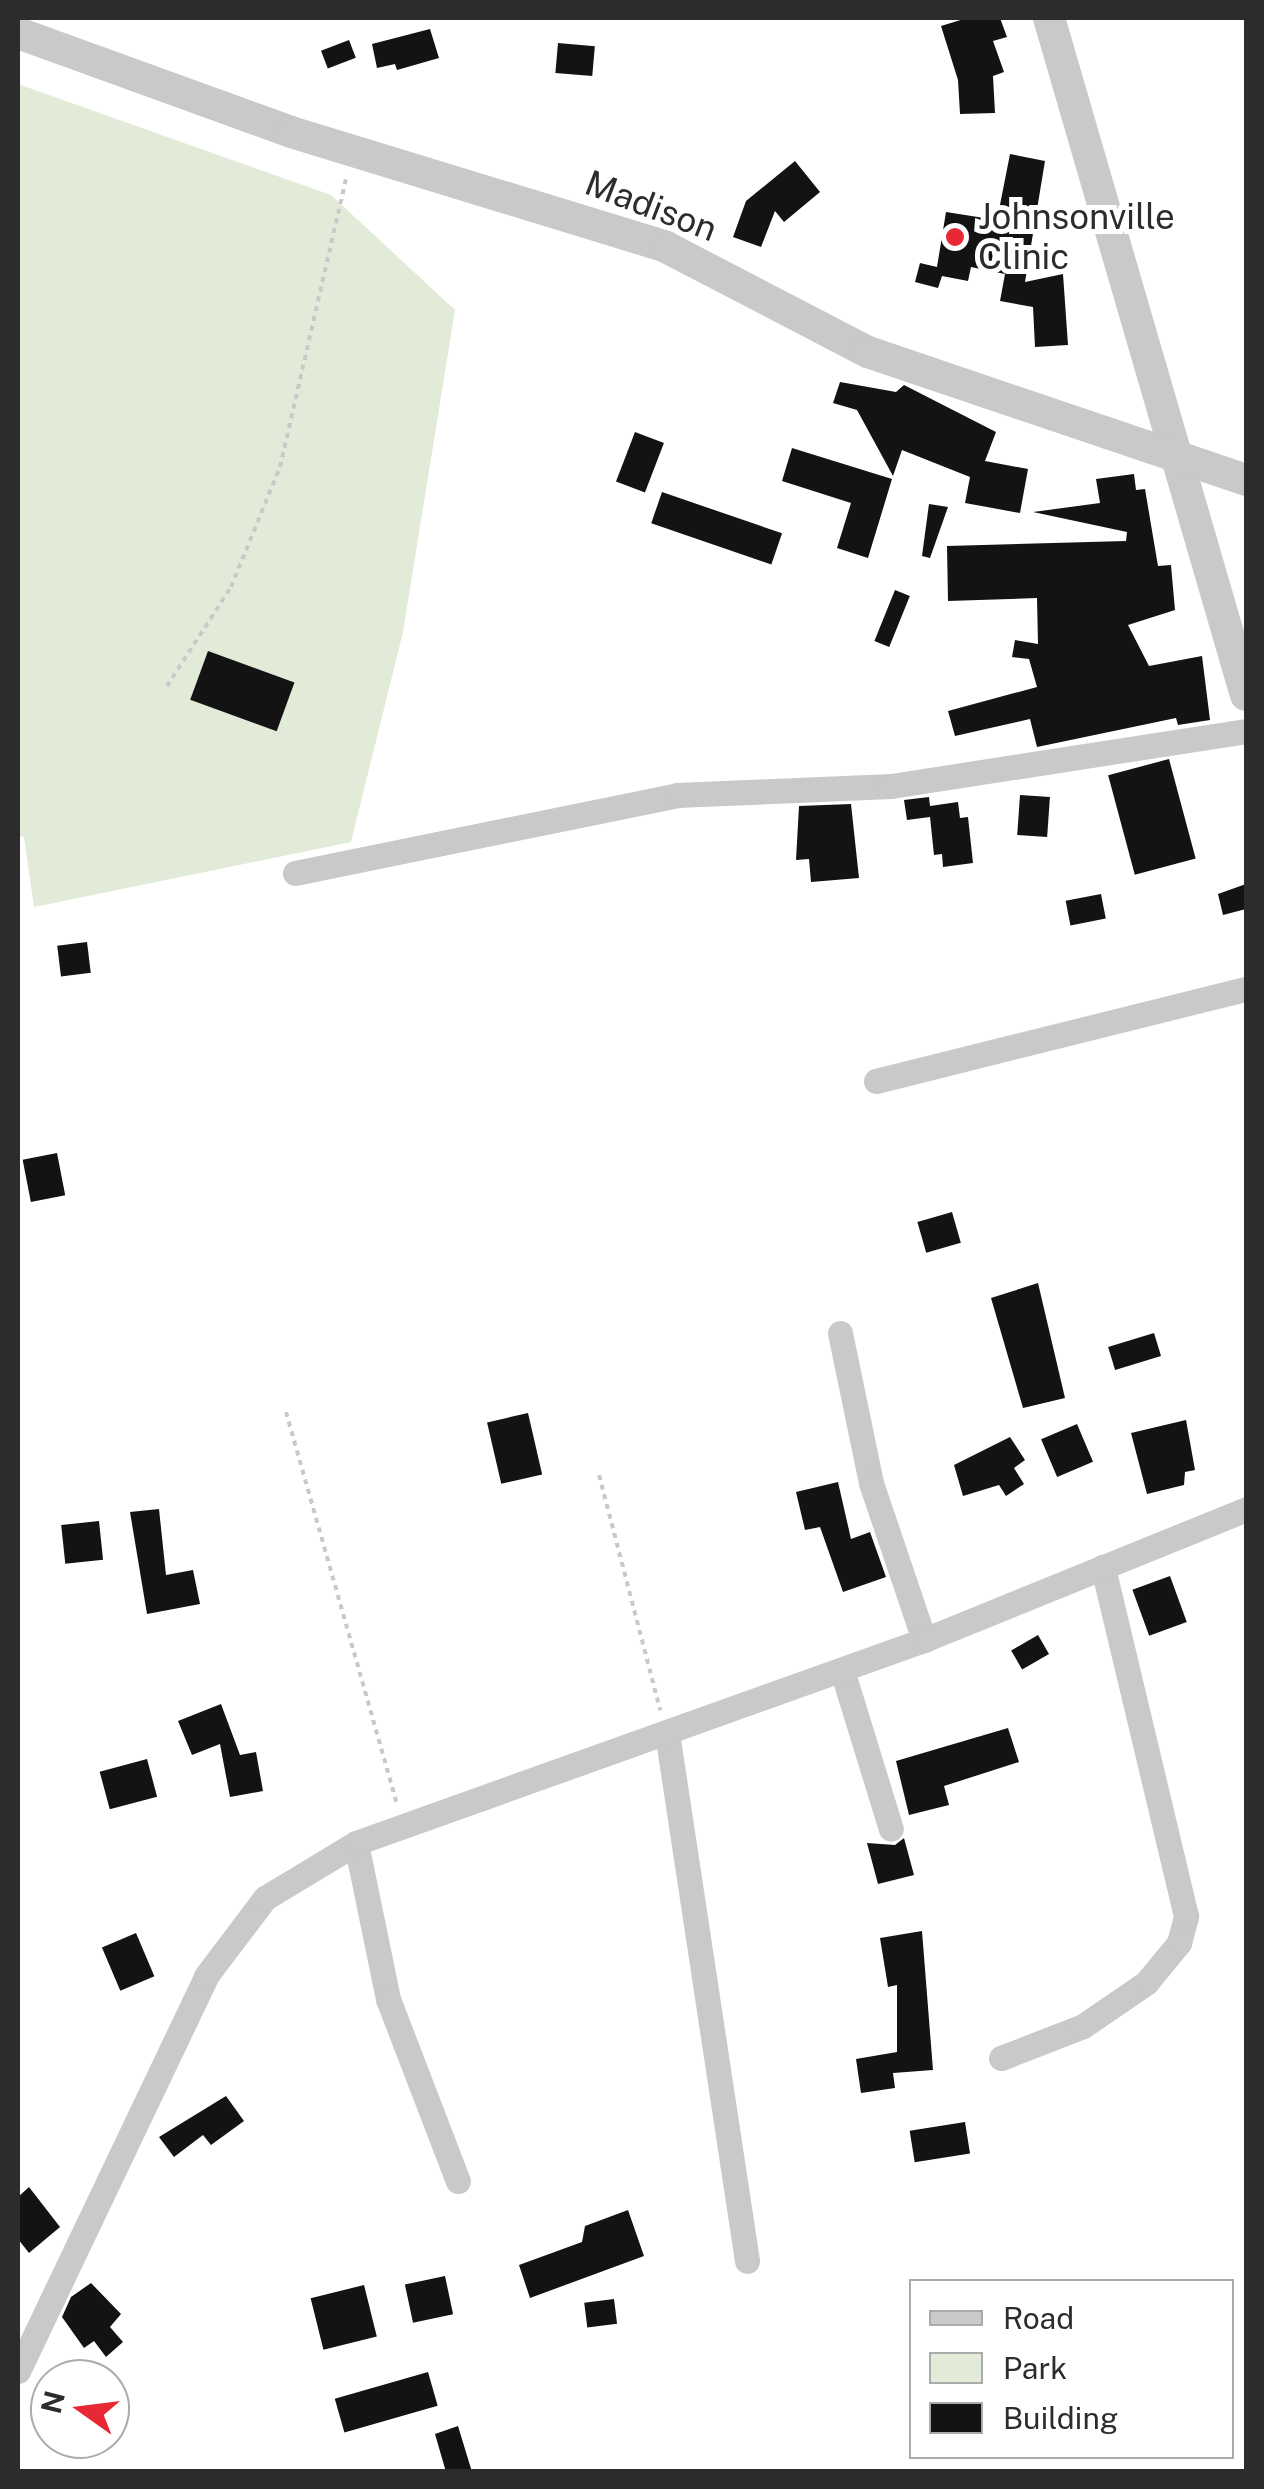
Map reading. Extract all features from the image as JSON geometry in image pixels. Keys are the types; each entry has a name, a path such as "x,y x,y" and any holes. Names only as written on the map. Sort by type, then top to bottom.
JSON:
{"street":[{"path":"1050,18 1246,695"},
{"name":"Madison","path":"18,33 352,151 666,247 868,352 1246,480"},
{"path":"295,872 677,795 891,786 1246,731"},
{"path":"876,1081 1246,989"},
{"path":"840,1333 871,1483 924,1640"},
{"path":"18,2371 206,1976 265,1898 356,1843 924,1640 1246,1509"},
{"path":"1001,2058 1083,2026 1146,1983 1179,1943 1186,1916 1104,1567"},
{"path":"842,1670 891,1829"},
{"path":"667,1734 747,2262"},
{"path":"356,1843 388,1999 458,2182"}],"path":[{"path":"167,686 232,587 280,467 352,151"},
{"path":"286,1412 403,1829"},
{"path":"599,1475 667,1734"}],"green space":[{"path":"18,84 331,195 455,310 403,632 351,842 34,907 24,837 18,836"}],"building":[{"path":"967,18 1000,18 1007,37 993,41 1004,72 993,76 995,113 960,114 958,80 941,26"},
{"path":"430,29 439,58 397,70 395,64 377,68 372,44"},
{"path":"349,40 356,58 328,68 321,51"},
{"path":"558,43 595,46 592,76 555,73"},
{"path":"1010,154 1045,161 1025,282 1063,274 1068,345 1035,347 1033,307 1000,301 1005,274 971,267 968,281 942,276 938,288 915,282 920,263 937,267 946,212 997,220"},
{"path":"795,161 820,192 784,222 775,211 761,247 733,237 746,201"},
{"path":"840,382 896,392 904,385 996,432 985,461 1028,469 1020,513 965,503 970,477 902,450 893,476 857,410 833,403"},
{"path":"635,432 664,443 645,493 616,481"},
{"path":"792,448 892,479 868,558 837,548 851,503 782,481"},
{"path":"1134,474 1136,490 1145,489 1158,566 1171,565 1175,610 1128,625 1149,666 1202,656 1210,720 1178,725 1176,718 1037,747 1030,719 955,736 948,711 1037,687 1029,659 1012,657 1015,640 1038,644 1037,598 948,601 947,546 1126,541 1127,532 1033,512 1100,503 1096,479"},
{"path":"662,492 782,533 771,565 651,523"},
{"path":"929,504 948,507 930,558 922,556"},
{"path":"895,590 910,596 889,647 874,641"},
{"path":"208,651 294,682 277,731 190,700"},
{"path":"1169,759 1196,858 1135,875 1108,775"},
{"path":"1020,795 1050,797 1047,837 1017,835"},
{"path":"929,797 930,806 958,802 960,818 968,817 973,863 943,867 942,854 934,855 930,817 907,820 904,800"},
{"path":"851,804 859,878 811,882 809,859 796,860 799,806"},
{"path":"1246,884 1246,909 1223,915 1218,894"},
{"path":"1101,894 1106,919 1070,925 1066,901"},
{"path":"87,942 91,973 61,976 57,946"},
{"path":"57,1153 65,1195 31,1202 23,1160"},
{"path":"952,1212 961,1243 926,1253 917,1222"},
{"path":"1038,1283 1065,1398 1023,1408 991,1298"},
{"path":"1154,1333 1161,1356 1115,1370 1108,1347"},
{"path":"528,1413 542,1474 501,1484 487,1422"},
{"path":"1186,1420 1195,1470 1185,1472 1184,1485 1147,1494 1131,1433"},
{"path":"1077,1424 1093,1462 1057,1477 1041,1439"},
{"path":"1010,1437 1025,1460 1014,1468 1024,1484 1006,1496 999,1485 963,1496 954,1465"},
{"path":"838,1482 851,1539 870,1532 886,1577 843,1592 820,1527 805,1530 796,1492"},
{"path":"159,1509 166,1575 193,1570 200,1604 147,1614 130,1512"},
{"path":"99,1521 103,1560 65,1564 61,1525"},
{"path":"1170,1576 1187,1622 1149,1636 1132,1590"},
{"path":"1038,1635 1049,1654 1022,1670 1011,1650"},
{"path":"221,1704 240,1755 256,1752 263,1791 230,1797 220,1744 192,1755 178,1721"},
{"path":"1008,1728 1019,1762 944,1786 949,1805 909,1815 896,1761"},
{"path":"147,1759 157,1797 110,1809 100,1772"},
{"path":"904,1838 914,1875 878,1884 867,1843 895,1845"},
{"path":"922,1931 933,2070 893,2073 895,2088 861,2093 856,2059 897,2052 897,1985 888,1987 880,1938"},
{"path":"136,1933 154,1976 120,1991 102,1947"},
{"path":"226,2096 244,2121 211,2145 203,2135 174,2157 159,2137"},
{"path":"965,2122 970,2154 915,2162 910,2131"},
{"path":"29,2187 60,2227 29,2253 18,2239 18,2197"},
{"path":"628,2210 644,2256 530,2298 519,2265 582,2242 585,2226"},
{"path":"445,2276 453,2314 413,2323 405,2285"},
{"path":"91,2283 121,2314 110,2327 123,2342 106,2357 94,2341 84,2348 62,2317 71,2297"},
{"path":"364,2285 377,2336 323,2350 311,2298"},
{"path":"614,2299 617,2324 587,2327 584,2303"},
{"path":"428,2372 438,2406 344,2432 335,2399"},
{"path":"458,2426 472,2472 446,2472 435,2434"}],"place":[{"name":"Johnsonville Clinic","path":"955,237"}]}
